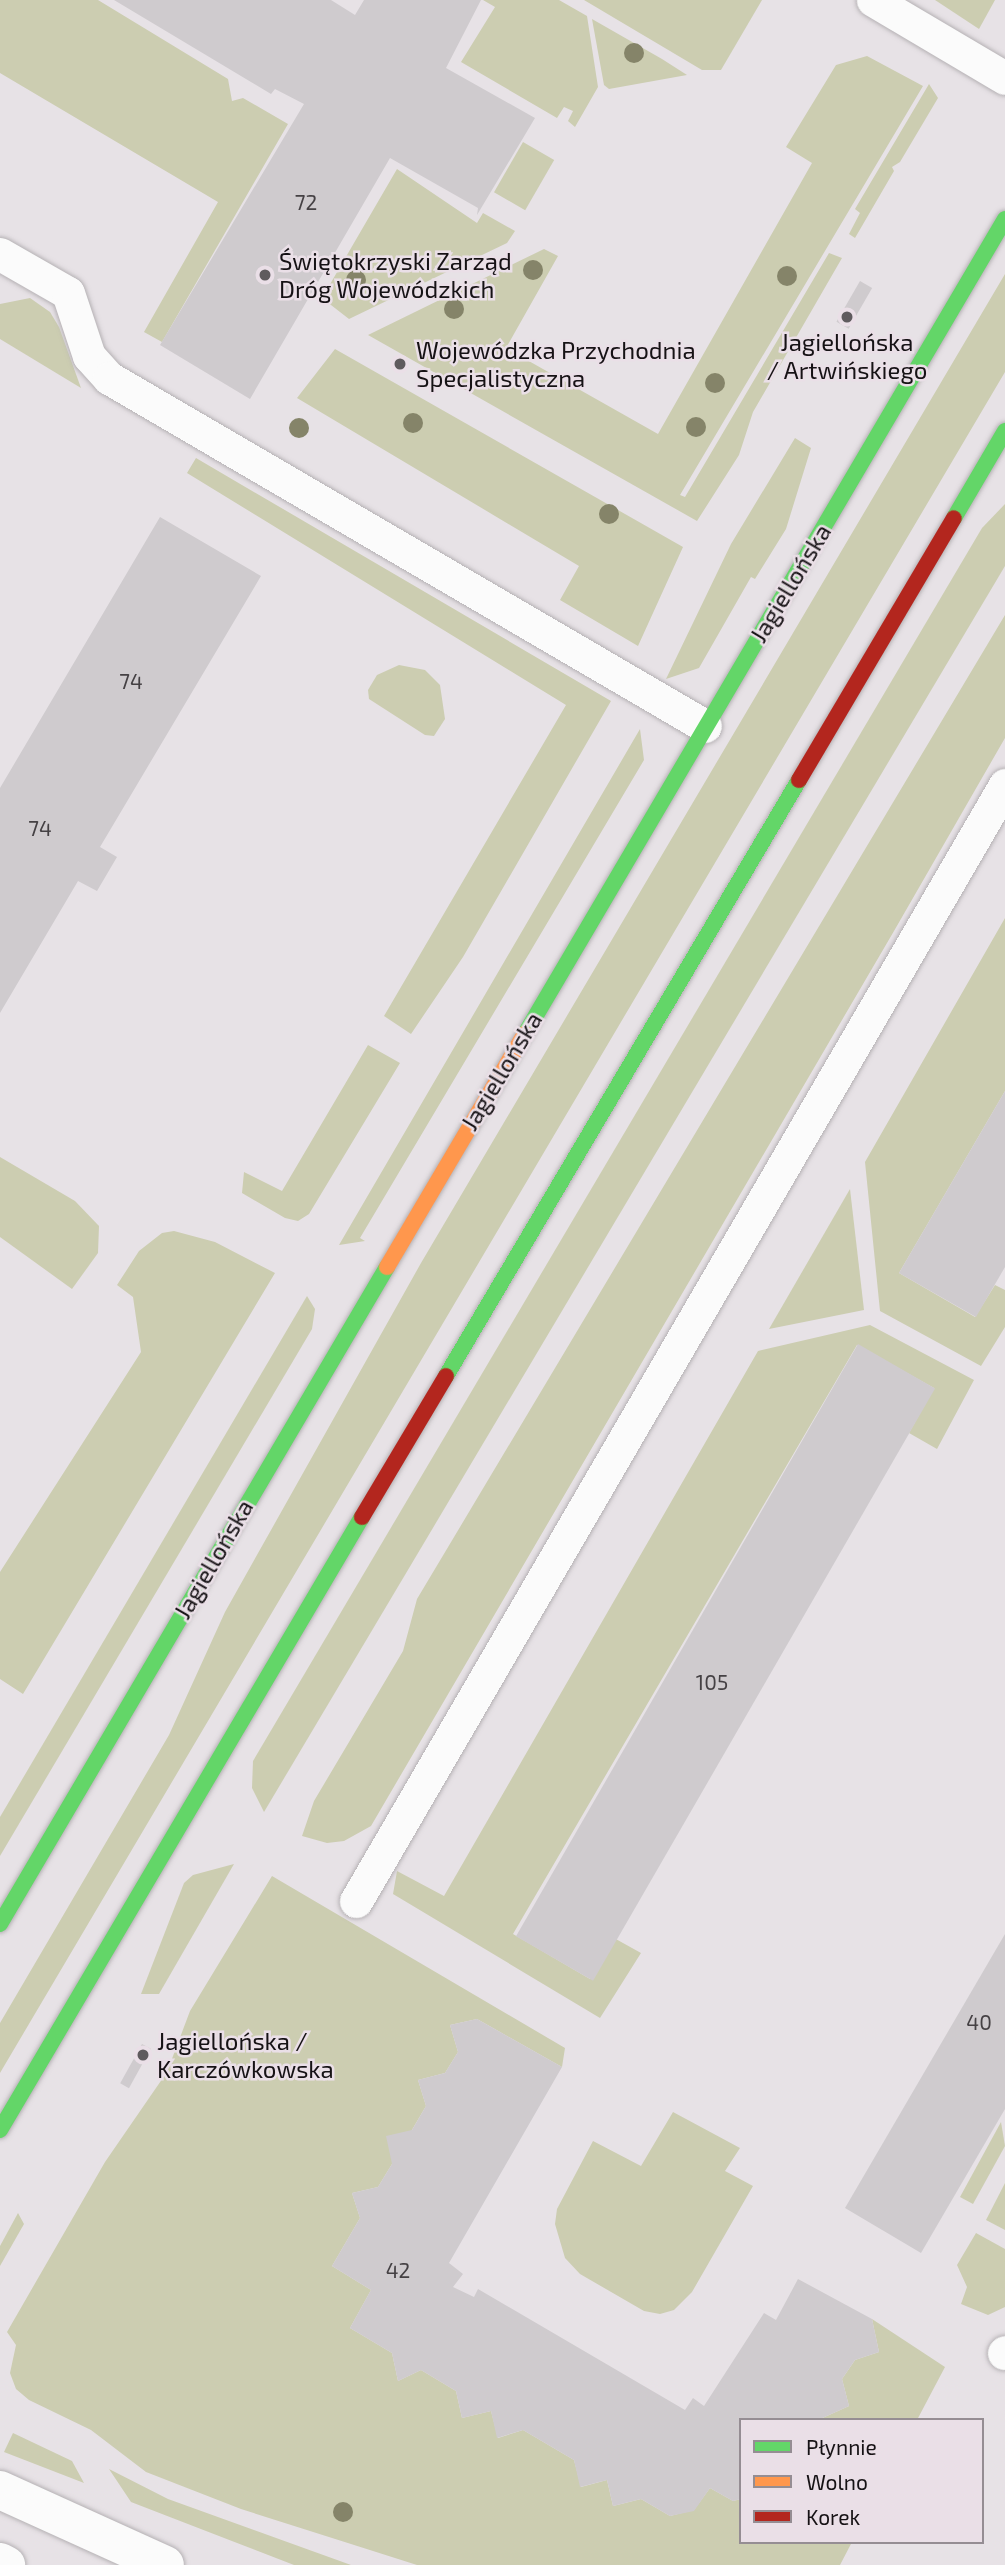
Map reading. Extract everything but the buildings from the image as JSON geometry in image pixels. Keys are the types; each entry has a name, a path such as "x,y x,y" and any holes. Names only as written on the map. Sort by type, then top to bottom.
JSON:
{"street":[{"name":"Jagiellońska","path":"0,1924 1005,219"},
{"path":"0,2130 1005,431"},
{"path":"0,2490 165,2565"},
{"path":"0,2562 6,2565"}],"lane":[{"path":"873,0 1005,78"},
{"path":"0,254 68,293 89,356 108,378 705,726"},
{"path":"356,1901 1005,785"}],"green space":[{"path":"0,0 98,0 228,79 232,101 243,98 288,124 162,342 144,332 218,202 0,73"},
{"path":"483,0 559,0 587,16 598,87 575,127 568,121 573,111 564,107 557,118 461,62 495,7"},
{"path":"584,0 762,0 721,70 702,70"},
{"path":"935,0 995,0 979,29"},
{"path":"592,19 687,75 609,89 604,85"},
{"path":"867,56 923,86 680,495 685,497 829,253 842,258 753,412 739,455 697,521 368,335 544,249 558,256 506,348 658,434 812,163 786,147 836,65"},
{"path":"929,84 938,98 900,162 892,167 894,171 855,238 849,234 860,213 855,209"},
{"path":"523,142 554,160 525,210 494,192"},
{"path":"397,169 477,223 483,213 515,231 507,243 349,319 322,298"},
{"path":"1005,274 1005,372 0,2073 0,2023 169,1735 225,1612 421,1263"},
{"path":"30,298 50,312 59,327 81,388 0,339 0,304"},
{"path":"335,349 683,547 638,646 560,600 579,566 297,398"},
{"path":"795,438 811,448 786,529 755,579 751,577 699,668 666,679 731,544"},
{"path":"196,458 611,701 463,957 411,1034 384,1016 566,705 187,473"},
{"path":"1005,504 1005,566 264,1812 252,1788 253,1761 982,528"},
{"path":"1005,615 1005,738 894,931 371,1826 344,1841 327,1843 302,1836 314,1801 403,1651 417,1599"},
{"path":"399,665 425,670 440,685 445,719 434,736 425,735 369,699 368,690 377,675"},
{"path":"640,729 644,760 360,1238 365,1241 339,1245"},
{"path":"1005,918 1005,1091 899,1273 975,1317 995,1285 1005,1290 1005,1327 981,1366 880,1311 865,1162"},
{"path":"368,1045 400,1063 309,1214 298,1221 285,1218 242,1193 244,1172 282,1191"},
{"path":"0,1157 75,1201 99,1226 98,1253 72,1289 0,1237"},
{"path":"850,1189 864,1310 769,1329"},
{"path":"174,1231 215,1242 275,1273 23,1694 0,1679 0,1572 141,1352 133,1297 117,1285 139,1251 162,1233"},
{"path":"307,1296 315,1309 312,1329 0,1856 0,1817"},
{"path":"870,1325 974,1380 937,1449 909,1433 934,1388 857,1345 513,1934 590,1979 614,1938 641,1953 600,2018 393,1894 397,1871 444,1896 758,1351"},
{"path":"234,1864 159,1994 141,1994 184,1883 193,1875"},
{"path":"272,1876 565,2048 562,2067 477,2019 450,2025 458,2052 445,2073 418,2080 426,2106 378,2187 352,2193 360,2218 332,2266 371,2290 350,2328 392,2353 398,2381 421,2370 456,2391 462,2418 491,2411 498,2438 523,2430 574,2460 581,2487 607,2480 613,2506 641,2499 670,2516 694,2510 710,2488 733,2501 739,2500 739,2544 851,2544 840,2565 417,2565 241,2509 146,2472 91,2430 29,2400 16,2389 10,2373 16,2345 7,2332 105,2162 167,2072 190,2011"},
{"path":"673,2112 740,2148 725,2171 753,2186 692,2292 674,2310 660,2314 644,2311 580,2274 565,2258 555,2224 557,2209 593,2141 641,2166"},
{"path":"1001,2122 1005,2146 973,2204 960,2197"},
{"path":"1005,2183 1005,2230 986,2220"},
{"path":"18,2213 24,2224 0,2266 0,2246"},
{"path":"976,2233 1005,2249 1005,2307 988,2315 961,2304 967,2287 957,2265"},
{"path":"872,2319 945,2367 918,2418 822,2418 849,2406 842,2379 855,2360 879,2352"},
{"path":"13,2433 72,2461 84,2483 4,2452"},
{"path":"109,2469 168,2499 351,2565 294,2565 131,2502"}],"traffic: fast":[{"path":"525,1034 1005,219"},
{"path":"954,518 1005,431"},
{"path":"446,1376 799,780"},
{"path":"0,1924 387,1267"},
{"path":"0,2130 362,1517"}],"traffic: slow":[{"path":"387,1267 525,1034"}],"traffic: jam":[{"path":"799,780 954,518"},
{"path":"362,1517 446,1376"}],"place":[{"name":"Świętokrzyski Zarząd Dróg Wojewódzkich","path":"265,275"},
{"name":"Jagiellońska / Artwińskiego","path":"847,317"},
{"name":"Wojewódzka Przychodnia Specjalistyczna","path":"400,364"},
{"name":"Jagiellońska / Karczówkowska","path":"143,2055"}]}
